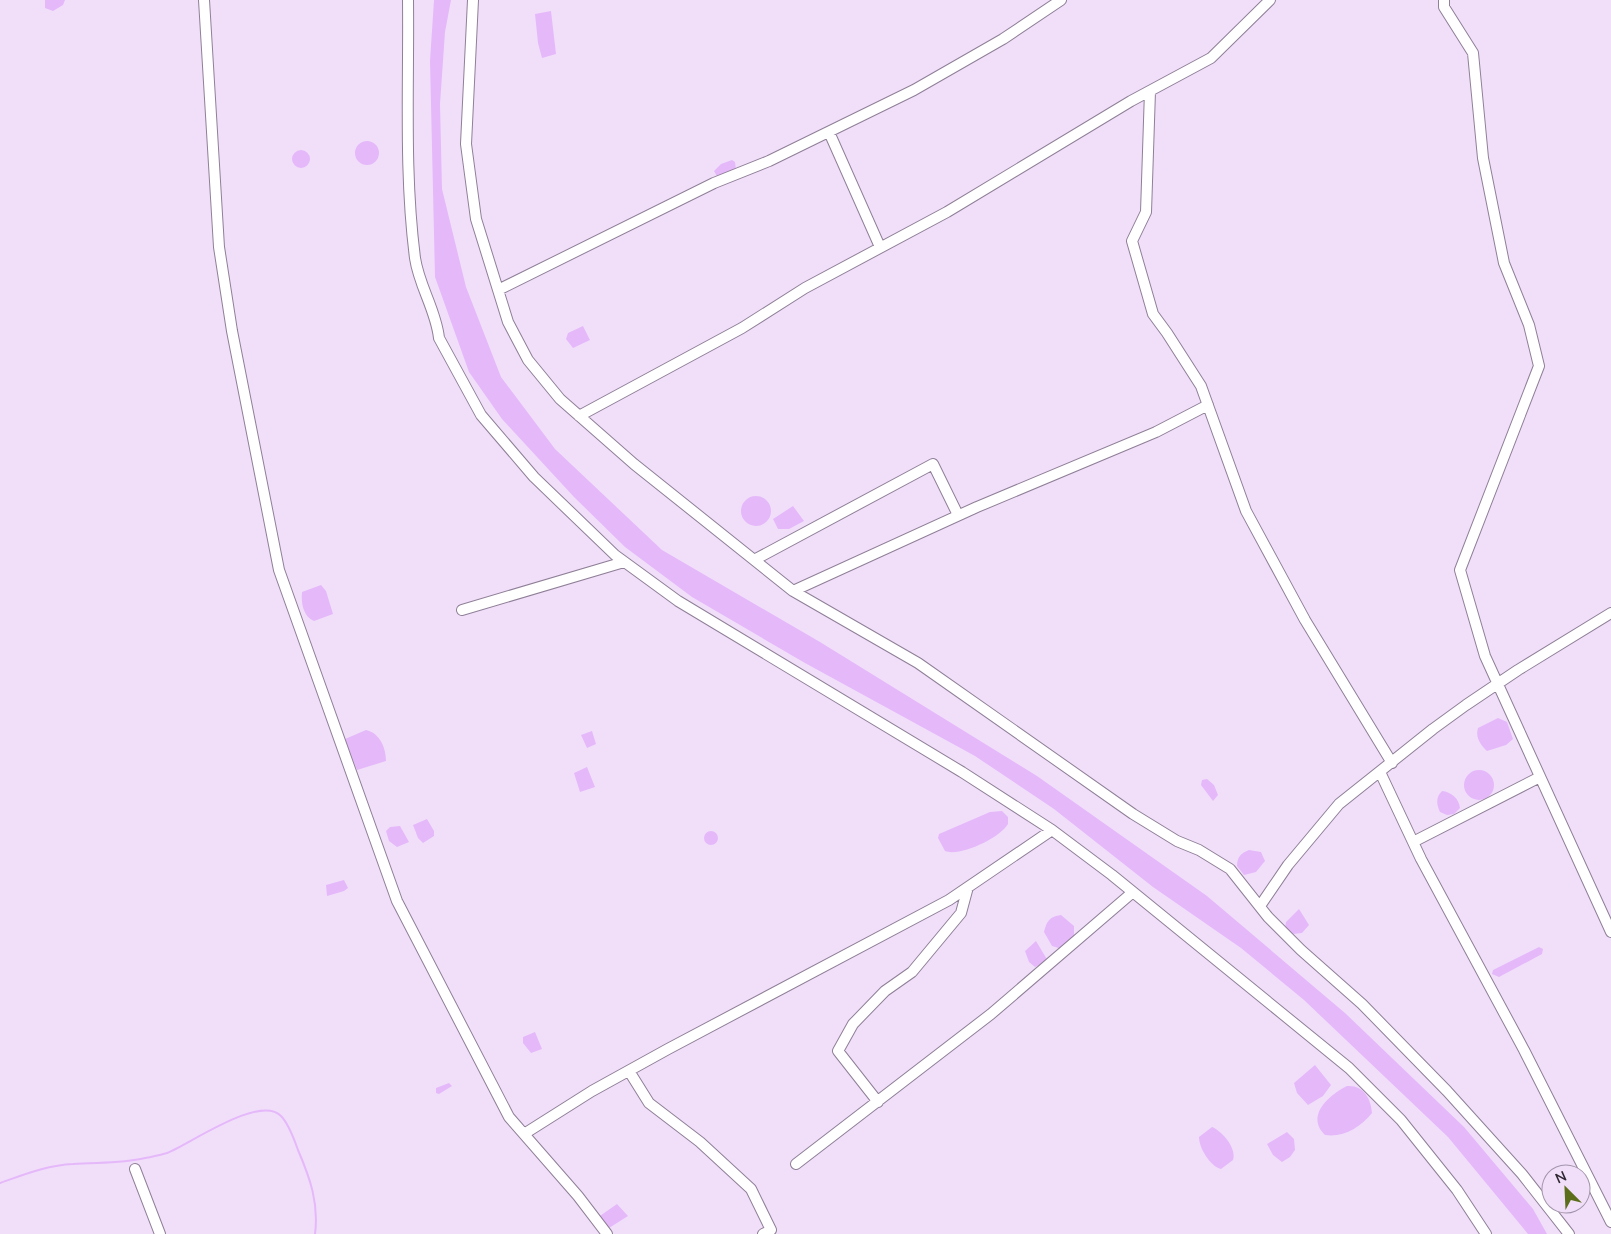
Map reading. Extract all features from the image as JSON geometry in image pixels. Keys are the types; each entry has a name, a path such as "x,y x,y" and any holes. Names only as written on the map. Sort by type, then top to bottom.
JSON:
{"street":[{"path":"204,0 219,247 232,331 279,570 397,901 509,1117 578,1196 607,1234"},
{"path":"408,0 406,146 415,260 421,283 438,325 439,338 481,415 534,477 624,562 678,601 962,772 1052,830 1133,892 1349,1068 1401,1120 1457,1190 1486,1234"},
{"path":"473,0 466,144 476,219 508,322 528,360 560,399 634,464 794,591 918,663 1133,814 1177,841 1199,850 1230,869 1260,906 1301,950 1362,1004 1447,1091 1522,1174 1569,1234"},
{"path":"498,290 714,183 769,161 922,85 1003,39 1061,0"},
{"path":"579,416 742,328 805,288 947,212 1150,91 1210,58 1270,0"},
{"path":"1444,0 1444,7 1473,53 1483,158 1502,253 1529,325 1538,366 1460,570 1485,656 1611,932"},
{"path":"1150,91 1146,212 1132,241 1152,314 1167,333 1201,386 1246,511 1305,620 1392,763"},
{"path":"829,132 880,247"},
{"path":"794,591 958,515 1156,432 1208,405"},
{"path":"754,560 933,464 958,515"},
{"path":"462,610 624,562"},
{"path":"1260,906 1288,865 1339,804 1433,729 1498,683 1611,613"},
{"path":"1380,772 1413,842 1524,1050 1611,1222"},
{"path":"1413,842 1540,777"},
{"path":"524,1134 629,1071 949,900 1052,830"},
{"path":"878,1102 838,1051 853,1024 886,991 912,972 961,913 968,887"},
{"path":"796,1164 991,1014 1133,892"},
{"path":"629,1071 650,1103 707,1148 751,1189 769,1233"},
{"path":"135,1169 160,1234"}],"shaded area":[{"path":"45,0 65,0 63,5 53,11 45,8"},
{"path":"434,0 451,0 445,32 440,104 442,189 466,287 501,377 555,449 662,550 820,642 1037,776 1207,896 1345,1013 1464,1127 1533,1209 1547,1234 1528,1234 1448,1137 1304,1000 1241,948 1153,887 1054,809 975,756 805,663 692,597 625,547 574,497 502,419 469,372 435,277 430,61"},
{"path":"551,11 556,54 542,58 538,43 535,14"},
{"path":"367,141 375,145 379,153 375,161 367,165 359,161 355,153 359,145"},
{"path":"297,150 305,150 310,155 308,166 297,168 292,163 292,155"},
{"path":"732,160 735,162 736,170 718,178 714,171 721,164"},
{"path":"583,326 590,340 573,348 566,339 568,333"},
{"path":"756,496 767,500 771,511 767,522 756,526 745,522 741,511 745,500"},
{"path":"793,506 804,521 789,529 778,529 773,519"},
{"path":"321,585 326,591 333,614 314,621 307,616 304,609 302,592"},
{"path":"1498,718 1507,722 1513,739 1506,745 1487,751 1478,738 1478,728"},
{"path":"366,730 375,734 381,742 385,751 386,761 357,770 345,739"},
{"path":"592,731 596,744 587,748 581,735"},
{"path":"587,767 595,787 580,792 574,773"},
{"path":"1479,770 1489,775 1494,785 1489,795 1479,800 1469,795 1464,785 1469,775"},
{"path":"1207,779 1214,785 1218,795 1213,801 1201,785 1202,780"},
{"path":"1442,791 1451,794 1458,801 1460,808 1454,814 1447,815 1440,812 1437,800"},
{"path":"1002,811 1008,817 1008,824 997,835 969,849 952,852 945,851 938,838 939,834 990,812"},
{"path":"427,819 434,831 434,836 423,843 418,838 413,825"},
{"path":"400,826 409,842 397,847 389,841 386,831 390,827"},
{"path":"708,831 714,831 718,838 714,845 708,845 704,841 704,835"},
{"path":"1249,850 1261,852 1265,861 1256,872 1244,875 1237,866 1237,863 1240,856"},
{"path":"344,880 348,888 327,896 326,885"},
{"path":"1299,909 1309,925 1302,933 1293,934 1285,928 1286,922"},
{"path":"1061,915 1074,926 1074,938 1062,949 1052,946 1044,932 1049,920"},
{"path":"1036,941 1048,961 1035,967 1029,962 1025,951"},
{"path":"1539,947 1543,949 1542,954 1499,977 1492,974 1493,970"},
{"path":"535,1032 542,1049 531,1053 523,1043 523,1037"},
{"path":"1315,1065 1331,1085 1323,1096 1308,1105 1297,1093 1294,1083"},
{"path":"449,1083 452,1086 439,1094 436,1093 436,1088"},
{"path":"1347,1086 1358,1088 1366,1094 1372,1113 1363,1123 1345,1133 1325,1135 1319,1128 1318,1114 1327,1100"},
{"path":"1212,1127 1228,1140 1233,1150 1233,1160 1221,1169 1209,1160 1199,1141 1199,1137"},
{"path":"1287,1132 1294,1139 1295,1150 1290,1157 1282,1162 1273,1155 1267,1144"},
{"path":"617,1204 628,1216 609,1228 601,1226 597,1218"}],"waterway":[{"path":"0,1183 54,1166 136,1160 167,1153 242,1116 258,1111 271,1111 281,1116 286,1123 306,1171 315,1201 315,1234"}]}
